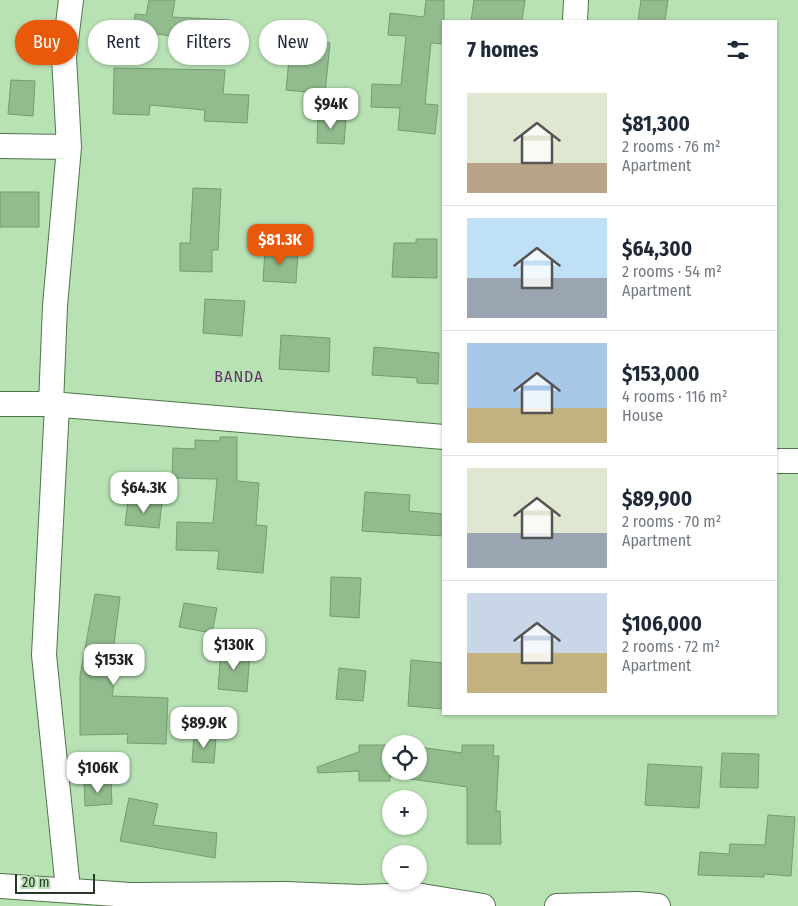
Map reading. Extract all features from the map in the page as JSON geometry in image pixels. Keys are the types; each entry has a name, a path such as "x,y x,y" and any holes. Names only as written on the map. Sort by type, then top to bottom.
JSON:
{"street":[{"path":"68,889 44,655 54,405 55,306 69,147 64,57 72,0"},
{"path":"575,20 576,0"},
{"path":"0,146 69,147"},
{"path":"0,404 54,405 442,437"},
{"path":"777,460 798,461"},
{"path":"0,886 68,889 130,895 285,894 362,901 416,895 483,906"},
{"path":"557,906 637,904 658,906"}],"building":[{"path":"149,0 175,0 172,17 230,20 168,20 168,36 158,34 158,20 134,20 135,14 146,15"},
{"path":"426,0 444,0 442,44 431,43 425,104 438,105 435,134 398,130 400,108 371,107 372,84 401,85 406,36 388,35 390,13 424,17"},
{"path":"474,0 525,0 522,20 471,20"},
{"path":"641,0 668,0 665,20 638,20"},
{"path":"327,43 330,43 325,94 286,90 288,65 327,65"},
{"path":"114,68 225,70 223,94 249,95 247,123 204,121 205,110 150,105 149,115 113,114"},
{"path":"11,80 35,81 33,116 8,114"},
{"path":"318,116 346,117 344,144 317,143"},
{"path":"193,188 221,189 218,250 212,250 212,272 180,271 180,243 190,243"},
{"path":"0,192 39,192 39,227 0,227"},
{"path":"416,239 437,239 437,278 392,277 394,243 416,243"},
{"path":"265,250 298,252 296,283 263,281"},
{"path":"205,299 245,301 242,336 203,333"},
{"path":"281,335 330,338 329,372 279,369"},
{"path":"374,347 439,353 438,384 417,383 417,378 372,375"},
{"path":"220,437 237,437 237,481 259,483 256,525 267,526 263,573 217,569 219,551 176,550 177,522 213,523 217,479 172,478 173,448 195,449 195,440 220,441"},
{"path":"365,492 410,495 409,511 442,514 442,536 362,531"},
{"path":"128,500 162,503 159,528 125,525"},
{"path":"331,577 361,578 359,618 330,616"},
{"path":"95,594 120,597 113,652 119,653 112,696 168,698 166,744 127,743 128,734 80,735 80,676"},
{"path":"184,603 217,608 212,633 179,627"},
{"path":"221,651 250,652 247,692 218,689"},
{"path":"411,660 442,663 442,709 408,706"},
{"path":"339,668 366,671 363,701 336,699"},
{"path":"194,735 216,737 214,763 192,762"},
{"path":"359,745 382,745 382,780 390,781 359,781 359,771 318,773 317,767 359,752"},
{"path":"462,745 494,745 493,756 499,756 496,811 500,811 501,844 467,844 467,787 418,780 427,780 427,748 462,753"},
{"path":"722,753 759,754 758,788 720,787"},
{"path":"648,764 702,767 699,808 645,805"},
{"path":"111,781 112,804 85,806 84,783"},
{"path":"129,798 158,804 153,825 217,833 215,858 120,841"},
{"path":"768,815 795,817 791,876 764,874 764,877 698,875 700,852 729,854 730,844 765,845"}],"district":[{"name":"BANDA","path":"239,376"}]}
